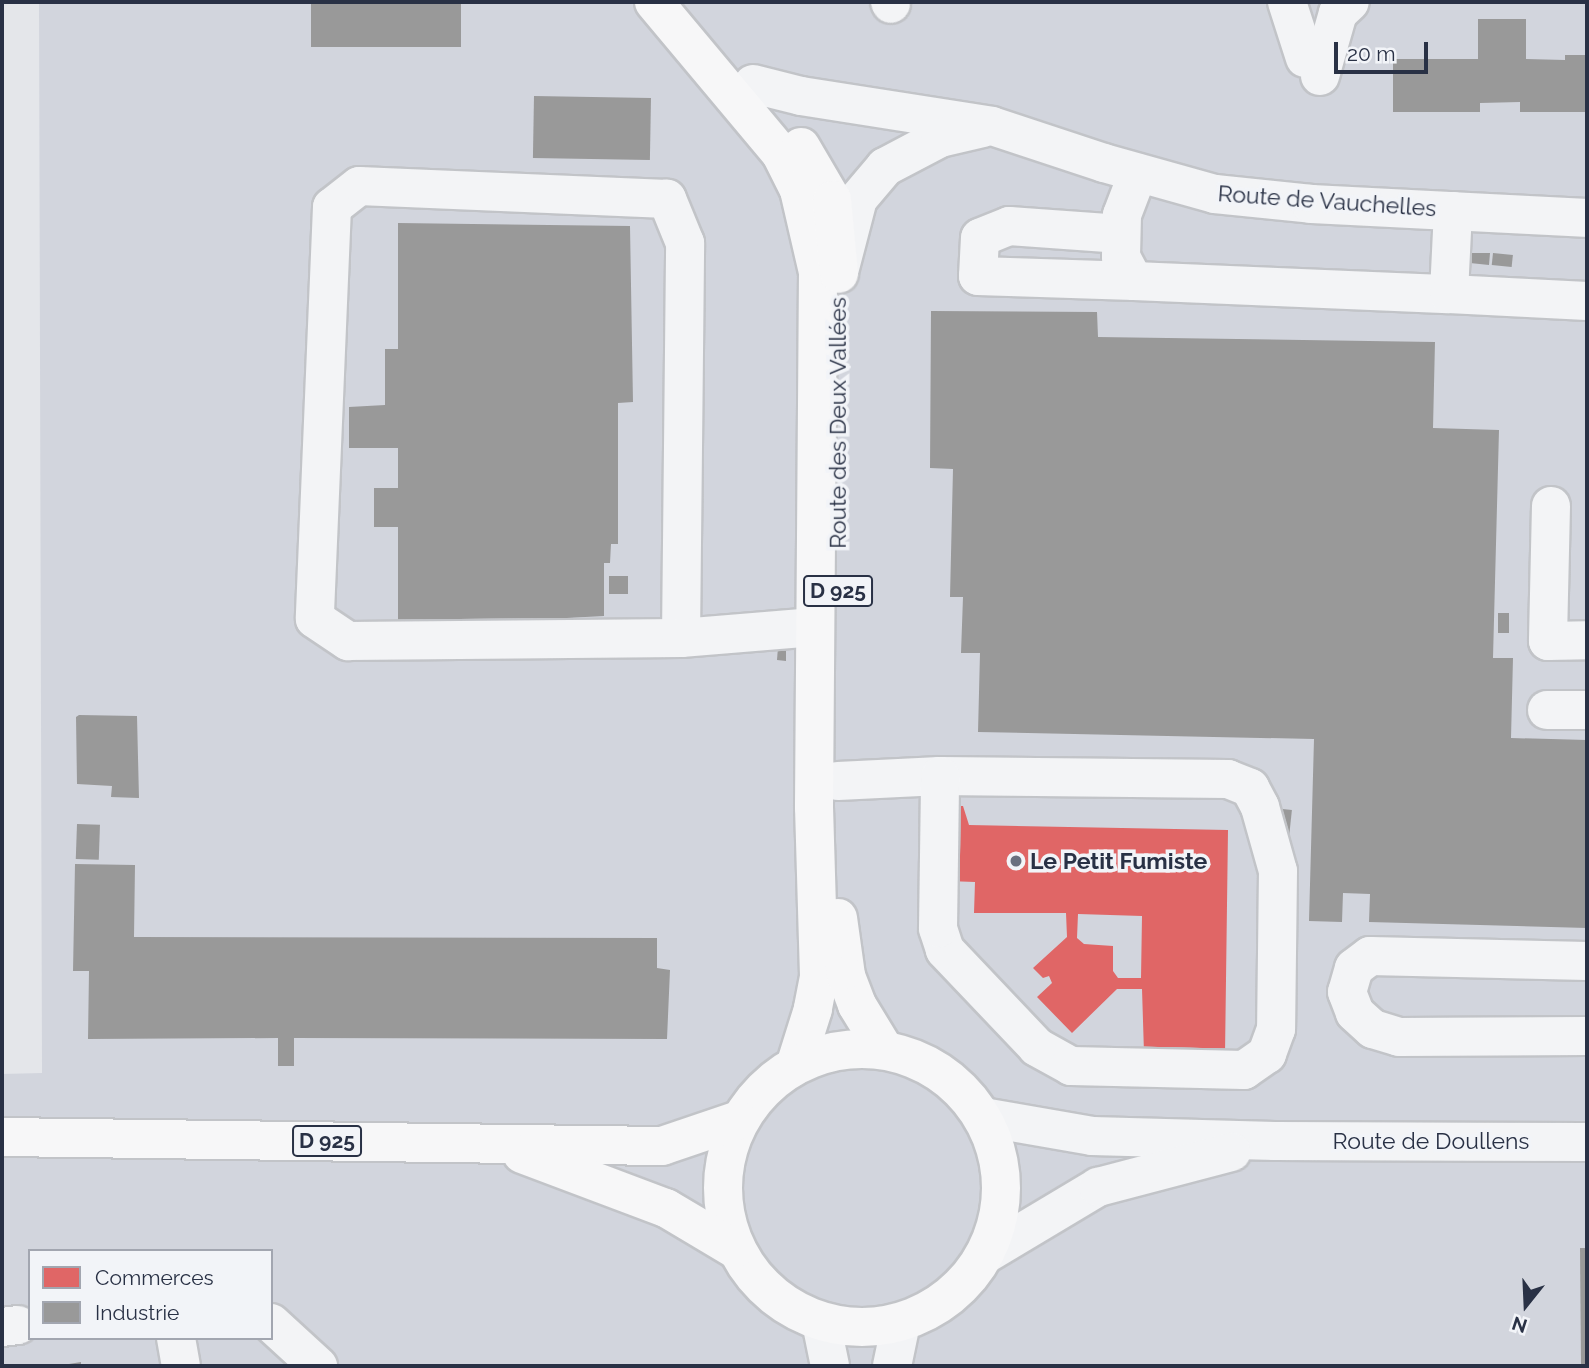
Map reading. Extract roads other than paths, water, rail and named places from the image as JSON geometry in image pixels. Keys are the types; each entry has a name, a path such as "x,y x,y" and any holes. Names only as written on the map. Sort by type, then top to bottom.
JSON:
{"main road":[{"name":"Route des Deux Vallées","path":"661,12 753,84 793,133 832,200 839,272 836,342 841,681 836,890 839,943 857,1006 884,1049"},
{"name":"Route des Deux Vallées","path":"661,12 781,154 799,190 818,272 814,807 818,976 813,1009 796,1063"},
{"path":"839,1049 884,1049 923,1061 957,1084 983,1117 1000,1161 1001,1208 986,1254 955,1292 936,1307 901,1323 861,1328 821,1322 786,1306 757,1280 735,1249 722,1206 724,1162 739,1120 763,1088 796,1063 839,1049"},
{"name":"D 925","path":"2,1137 662,1146 739,1120"},
{"name":"D 925","path":"497,1145 666,1208 735,1249"}],"street":[{"path":"1287,2 1313,67 1343,5"},
{"name":"Route de Vauchelles","path":"753,84 801,96 992,126 1138,173 1215,194 1311,204 1587,218"},
{"path":"839,272 858,199 885,167 940,138 992,126"},
{"path":"1134,281 1121,257 1121,234 1122,215 1138,173"},
{"path":"681,638 685,243 667,199 359,186 332,207 315,619 348,640 681,638 815,626"},
{"path":"1450,294 1453,211"},
{"path":"1121,234 1009,226 980,238 978,275 1587,301"},
{"path":"1551,506 1548,640 1587,640"},
{"path":"1547,710 1587,710"},
{"path":"838,781 940,776 1228,779 1250,788 1260,807 1278,871 1276,1029 1267,1054 1244,1070 1071,1066 1037,1046 945,950 938,928 940,776"},
{"path":"1587,961 1370,956 1354,968 1347,992 1355,1013 1373,1029 1399,1037 1587,1036"},
{"name":"Route de Doullens","path":"983,1117 1092,1136 1275,1141 1587,1142"},
{"name":"Route de Doullens","path":"986,1254 1098,1187 1275,1141"},
{"path":"821,1322 830,1366"},
{"path":"892,1366 901,1323"},
{"path":"273,1325 318,1366"},
{"path":"176,1340 181,1366"}],"place":[{"name":"Le Petit Fumiste","path":"1016,861"}]}
